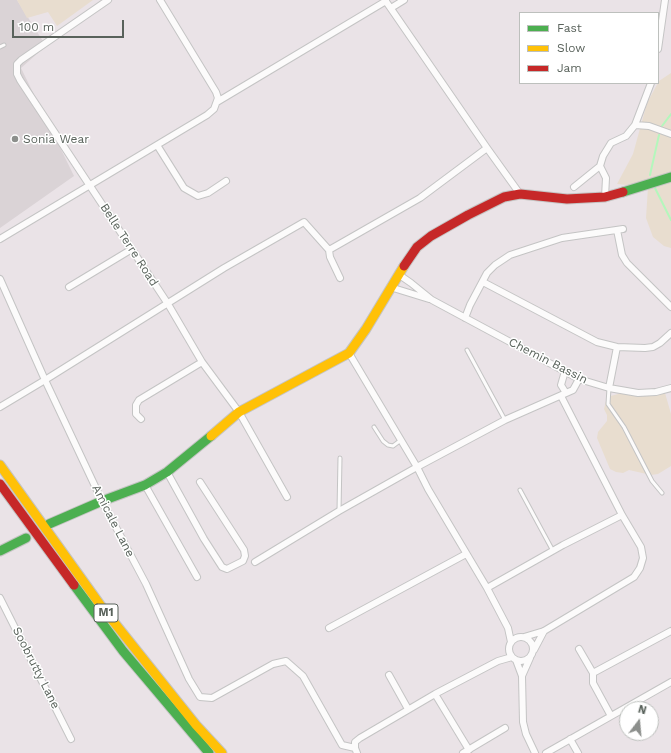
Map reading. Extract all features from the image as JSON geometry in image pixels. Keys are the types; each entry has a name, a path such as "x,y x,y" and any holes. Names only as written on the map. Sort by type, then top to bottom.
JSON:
{"main road":[{"path":"49,524 145,485 167,472 239,412 349,352 366,329 398,274 418,247 431,236 504,197 520,194 567,199 605,197 671,177"},
{"name":"M1","path":"0,465 100,606 196,725 222,753"},
{"name":"M1","path":"0,484 123,651 209,753"},
{"path":"0,552 26,538"}],"street":[{"name":"Belle Terre Road","path":"108,0 21,60 17,64 16,68 20,80 168,304 202,362 239,412 287,497"},
{"path":"0,239 207,115 214,109 218,98 212,85 160,0"},
{"path":"217,102 386,0 520,194"},
{"path":"391,8 404,0"},
{"path":"659,42 665,0"},
{"path":"574,187 600,166 611,143 626,136 635,125 651,84"},
{"path":"635,125 649,126 671,134"},
{"path":"157,145 184,188 198,196 208,193 226,181"},
{"path":"329,250 420,198 487,148"},
{"path":"600,166 606,178 605,197"},
{"path":"0,407 224,268 304,222 329,250 330,257 340,278"},
{"path":"465,318 470,305 487,273 495,265 510,255 562,238 620,230 621,250 627,264 671,307"},
{"path":"69,287 132,249"},
{"path":"398,274 432,300"},
{"name":"Amicale Lane","path":"0,279 102,502 146,584 189,679 200,697 212,698 273,664 286,661 303,676 342,745 356,751"},
{"path":"483,282 597,342 633,349 653,347 671,333"},
{"path":"390,288 432,300"},
{"name":"Chemin Bassin","path":"432,300 579,379 609,388 638,393 656,392 671,388"},
{"path":"609,388 617,347"},
{"path":"349,352 487,588 508,628 510,651 522,676 523,722 526,734 535,753"},
{"path":"141,419 136,414 136,406 139,400 202,362"},
{"path":"498,661 515,639 544,631 634,577 640,568 643,558 641,547 622,514 563,395 561,384 564,371"},
{"path":"255,562 338,511 417,467 505,420 573,390 579,379"},
{"path":"167,472 204,539 222,567 227,569 243,560 245,556 244,550 200,482"},
{"path":"145,485 197,577"},
{"path":"487,588 622,514"},
{"path":"329,628 466,554"},
{"name":"Soobrutty Lane","path":"0,598 72,739"},
{"path":"508,628 530,640 534,650"},
{"path":"522,676 544,631"},
{"path":"593,673 671,631"},
{"path":"578,649 593,673 593,683 611,716"},
{"path":"356,751 355,742 360,738 435,694 498,661 514,658 525,661 530,658"},
{"path":"389,675 408,709"},
{"path":"546,753 671,682"},
{"path":"435,694 466,751 506,728"},
{"path":"570,739 578,753"}],"lane":[{"path":"0,47 4,45"},
{"path":"467,350 505,420"},
{"path":"609,388 608,404 624,427 652,481 662,493"},
{"path":"374,426 383,441 388,445 393,446 401,440"},
{"path":"338,511 340,458"},
{"path":"520,490 553,551"}],"shaded area":[{"path":"0,0 17,0 46,46 21,68 74,176 0,228"},
{"path":"17,0 93,0 57,26 48,12 27,18"},
{"path":"671,73 671,248 664,246 653,237 646,218 648,187 617,184 633,154 647,103 657,84 659,84 659,81"},
{"path":"633,390 654,390 665,393 671,414 671,466 658,474 651,475 629,470 623,473 610,469 597,438 598,432 607,421 607,415 604,409 607,397"}],"waterway":[{"path":"662,126 671,114"},
{"path":"650,175 659,135"},
{"path":"654,186 671,220"}],"traffic: fast":[{"path":"623,192 671,177"},
{"path":"49,524 102,501 145,485 167,472 211,436"},
{"path":"0,551 26,538"},
{"path":"74,585 123,651 209,753"}],"traffic: slow":[{"path":"211,436 239,412 349,353 366,329 404,266"},
{"path":"0,465 101,606 196,725 222,753"}],"traffic: jam":[{"path":"404,266 417,247 431,236 504,197 520,194 567,199 605,197 623,192"},
{"path":"0,484 74,585"}],"place":[{"name":"Sonia Wear","path":"15,139"}]}
